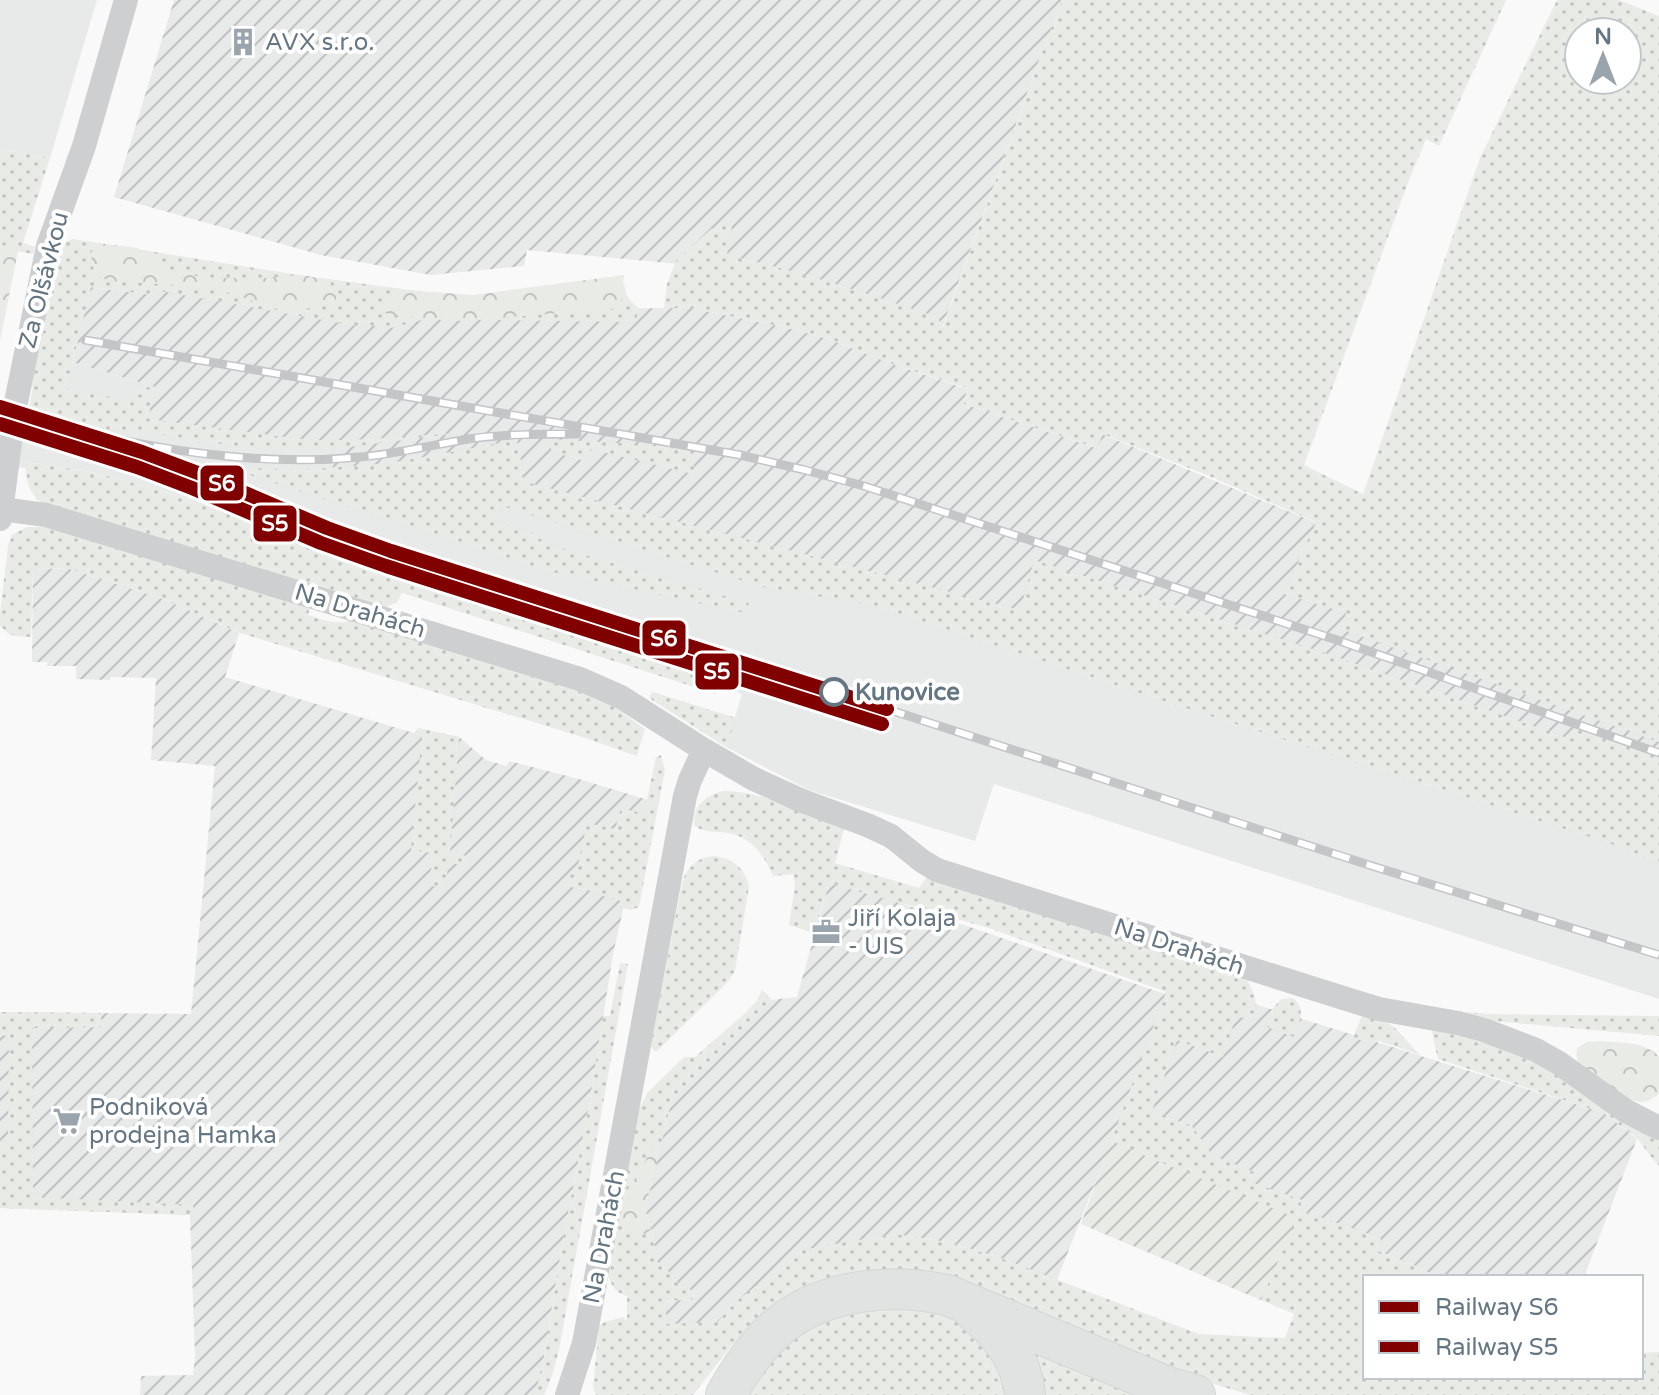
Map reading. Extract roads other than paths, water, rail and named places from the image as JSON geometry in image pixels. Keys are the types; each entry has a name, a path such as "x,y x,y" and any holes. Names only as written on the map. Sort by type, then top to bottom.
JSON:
{"main road":[{"path":"726,1395 756,1349 783,1323 812,1307 852,1294 892,1289 925,1290 947,1295 1156,1382 1195,1395"},
{"path":"963,1301 1007,1345 1023,1379 1025,1395"}],"street":[{"name":"Za Olšávkou","path":"1,514 14,412 48,246 84,146 126,0"},
{"name":"Na Drahách","path":"1,514 46,515 580,679 621,697 754,779 891,836 937,870 1379,1009 1458,1023 1510,1040 1548,1056 1626,1111 1659,1128"},
{"name":"Na Drahách","path":"567,1395 584,1343 685,796 704,750"}],"railway":[{"path":"85,340 740,455 805,470 864,486 1337,640 1659,753"},
{"path":"48,423 164,448 281,460 374,456 495,436 577,434"},
{"path":"887,709 1659,955"}],"rail line":[{"name":"S6","path":"0,407 142,452 391,551 887,709"},
{"name":"S5","path":"0,424 137,467 321,543 386,566 882,724"}],"place":[{"name":"AVX s.r.o.","path":"243,42"},
{"name":"Kunovice","path":"834,692"},
{"name":"Jiří Kolaja - UIS","path":"826,932"},
{"name":"Podniková prodejna Hamka","path":"67,1121"}]}
